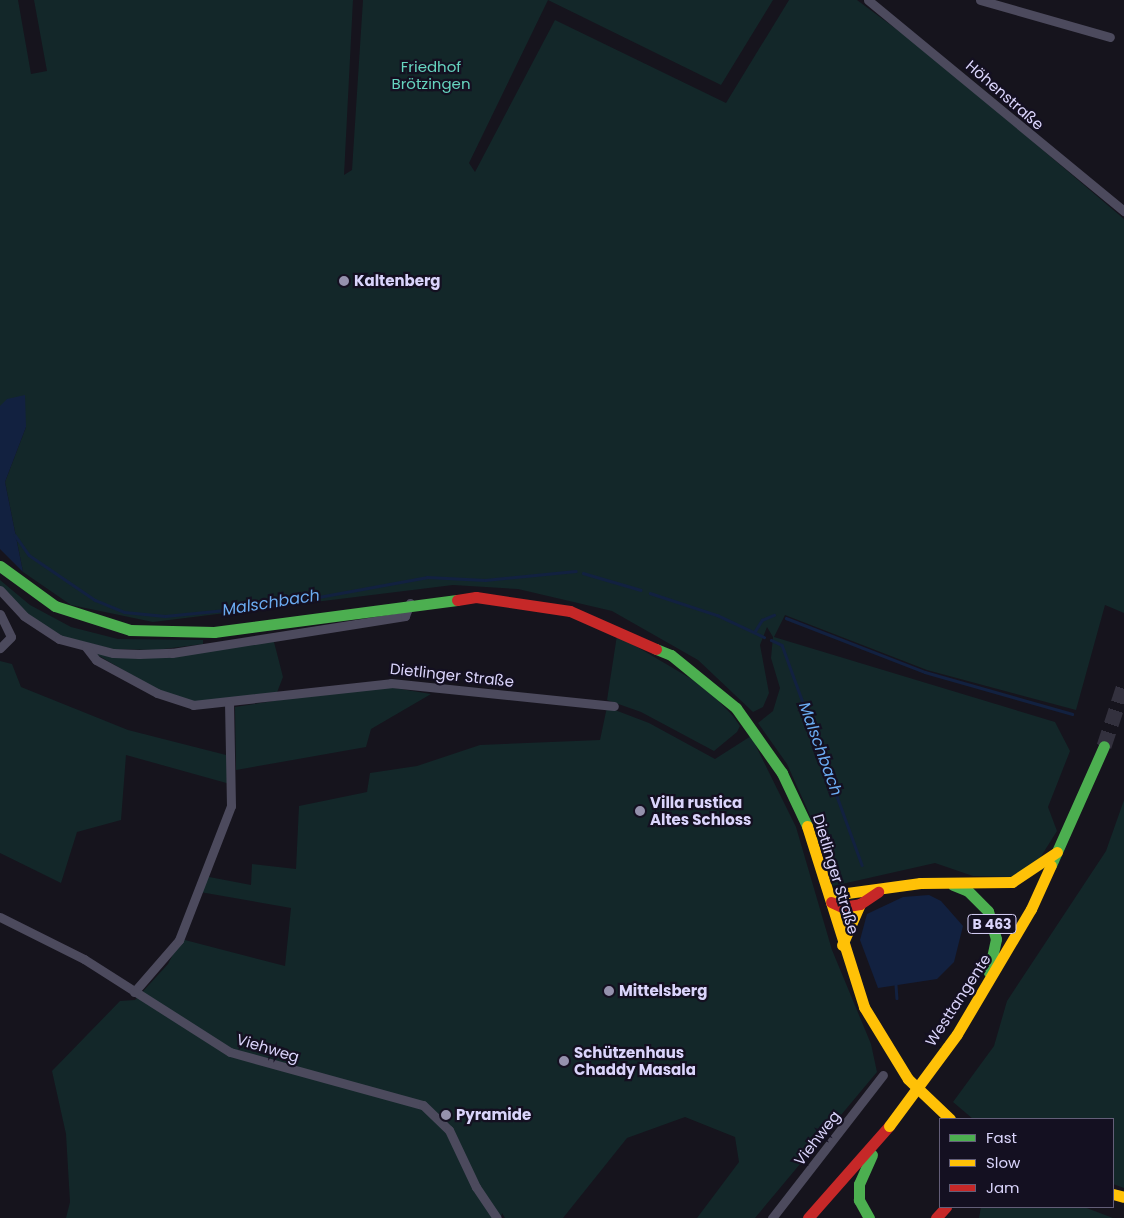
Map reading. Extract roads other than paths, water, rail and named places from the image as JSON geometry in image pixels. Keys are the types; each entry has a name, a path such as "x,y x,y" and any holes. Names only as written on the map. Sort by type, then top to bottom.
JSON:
{"main road":[{"name":"Dietlinger Straße","path":"0,566 55,606 106,625 148,632 214,632 410,602 476,597 570,611 648,642 692,669 736,708 782,773 811,836 842,944 864,1006 885,1045 908,1079 949,1118"},
{"name":"Westtangente","path":"808,1218 889,1126 957,1034 983,992 1060,850 1104,746"},
{"path":"831,902 847,893 879,892 942,881 1012,882 1060,850"},
{"name":"B 463","path":"942,881 968,891 982,903 993,926 993,956 983,992"},
{"path":"831,902 842,907 860,904 879,892"},
{"path":"842,944 860,904"},
{"name":"B 463","path":"869,1218 859,1200 859,1184 880,1137"},
{"path":"936,1218 945,1208"}],"street":[{"name":"Höhenstraße","path":"868,0 1124,211"},
{"path":"980,0 1110,38"},
{"name":"Dietlinger Straße","path":"0,590 36,626 86,647 172,653 405,616 410,602"},
{"path":"0,614 10,632 10,643 0,648"},
{"name":"Dietlinger Straße","path":"86,647 96,660 157,693 193,705 229,704 391,683 614,706"},
{"path":"134,992 179,940 231,806 229,704"},
{"name":"Viehweg","path":"0,917 84,958 134,992 230,1052 423,1105 449,1130 476,1187 497,1218"},
{"name":"Viehweg","path":"772,1218 883,1075"}],"water":[{"path":"25,395 26,427 5,482 23,572 0,549 0,406 7,399"},
{"path":"929,895 941,901 963,926 954,962 937,979 878,988 860,940 867,914 903,897"}],"waterway":[{"name":"Malschbach","path":"15,535 29,555 95,600 124,612 165,616 275,605 427,577 485,580 576,571"},
{"name":"Malschbach","path":"583,573 641,590"},
{"name":"Malschbach","path":"650,593 717,615 764,637"},
{"path":"755,631 762,620 774,615"},
{"path":"786,618 925,672 1072,714"},
{"name":"Malschbach","path":"771,640 782,645 862,865"},
{"name":"Malschbach","path":"896,985 897,998"}],"tunnel":[{"path":"1104,746 1124,685"}],"place":[{"name":"Kaltenberg","path":"344,281"},
{"name":"Villa rustica Altes Schloss","path":"640,811"},
{"name":"Mittelsberg","path":"609,991"},
{"name":"Schützenhaus Chaddy Masala","path":"564,1061"},
{"name":"Pyramide","path":"446,1115"}],"park label":[{"name":"Friedhof Brötzingen","path":"431,74"}]}
